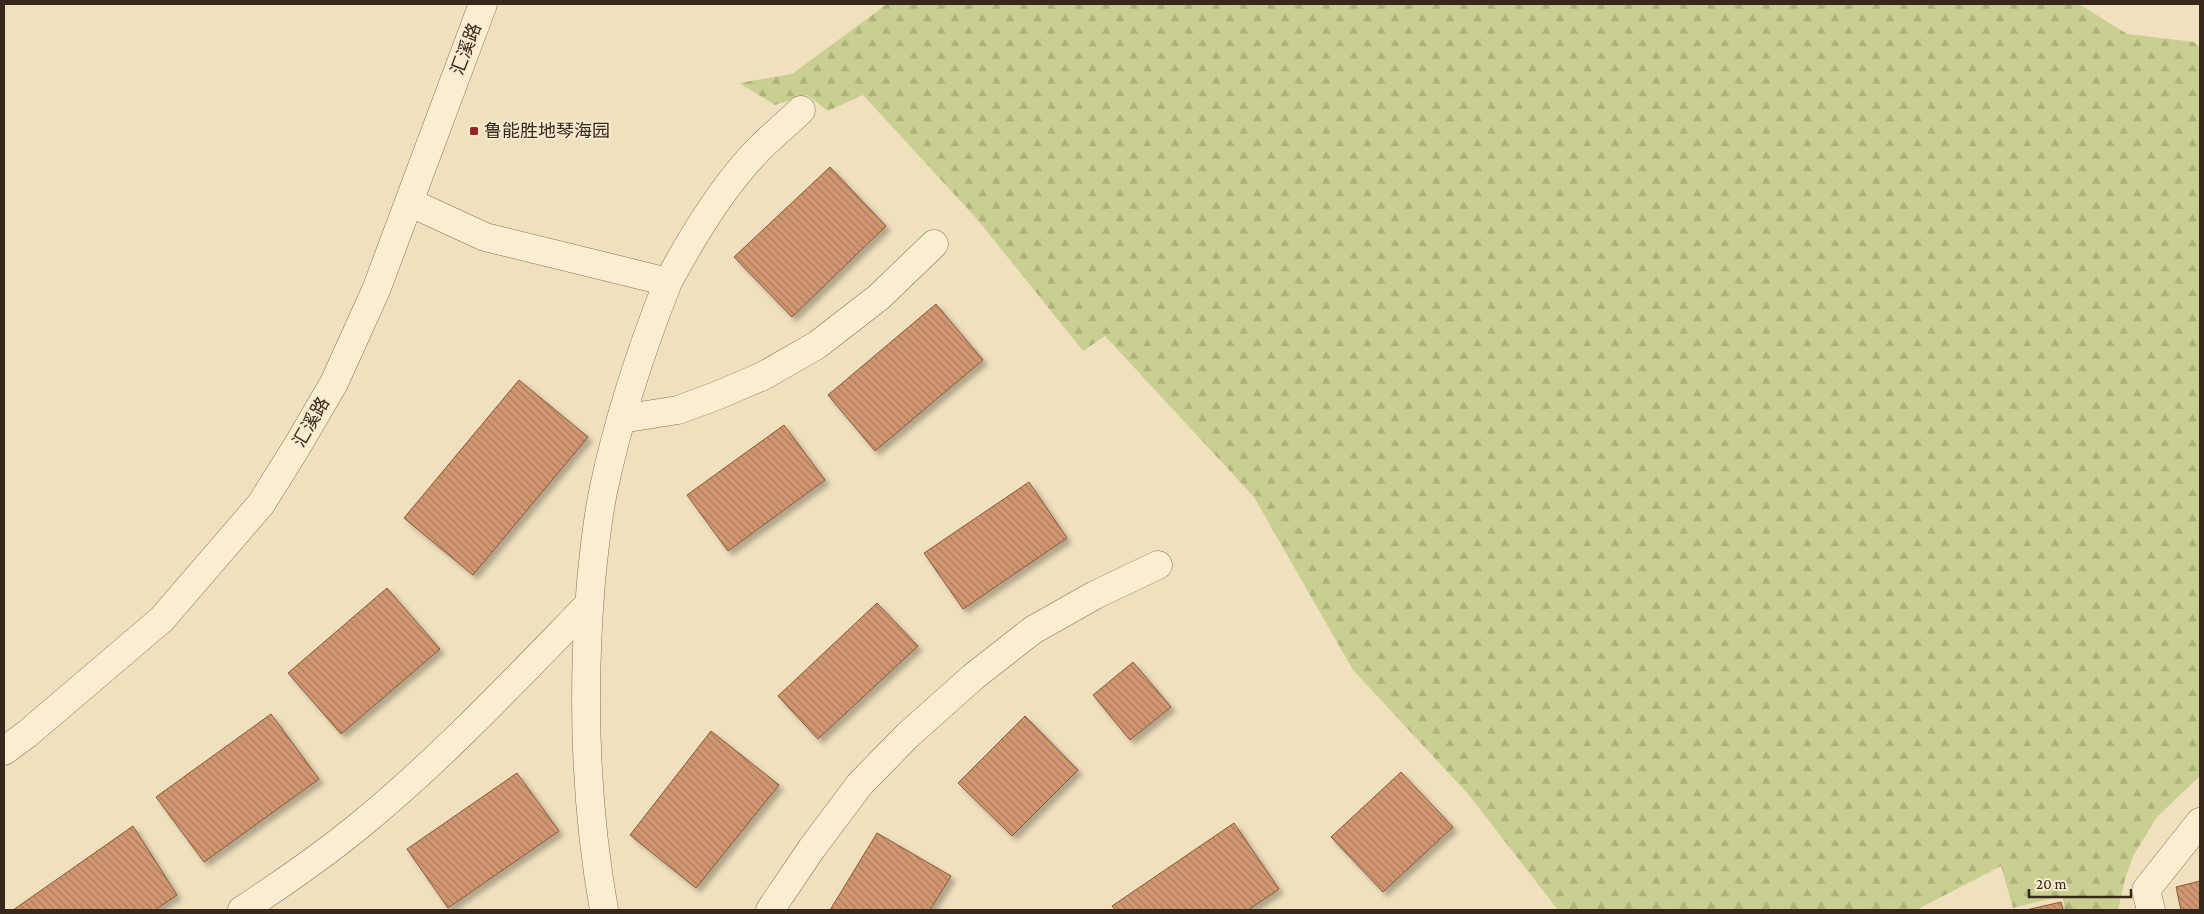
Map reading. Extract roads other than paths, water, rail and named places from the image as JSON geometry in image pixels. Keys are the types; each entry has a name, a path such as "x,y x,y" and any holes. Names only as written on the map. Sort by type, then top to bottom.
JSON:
{"street":[{"name":"汇溪路","path":"4,751 27,734 162,619 261,504 334,383 376,290 483,4"},
{"path":"604,910 598,879 589,766 586,664 595,543 603,493 621,419 668,282 681,256 729,184 760,148 801,110"},
{"path":"409,202 485,237 668,282"},
{"path":"621,419 678,410 762,376 817,345 880,296 934,244"},
{"path":"770,910 812,848 860,784 908,735 973,677 1033,630 1095,595 1158,565"},
{"path":"242,910 285,882 373,813 474,722 589,604"},
{"path":"2151,910 2146,890 2200,822"}],"place":[{"name":"鲁能胜地琴海园","path":"474,131"}]}
